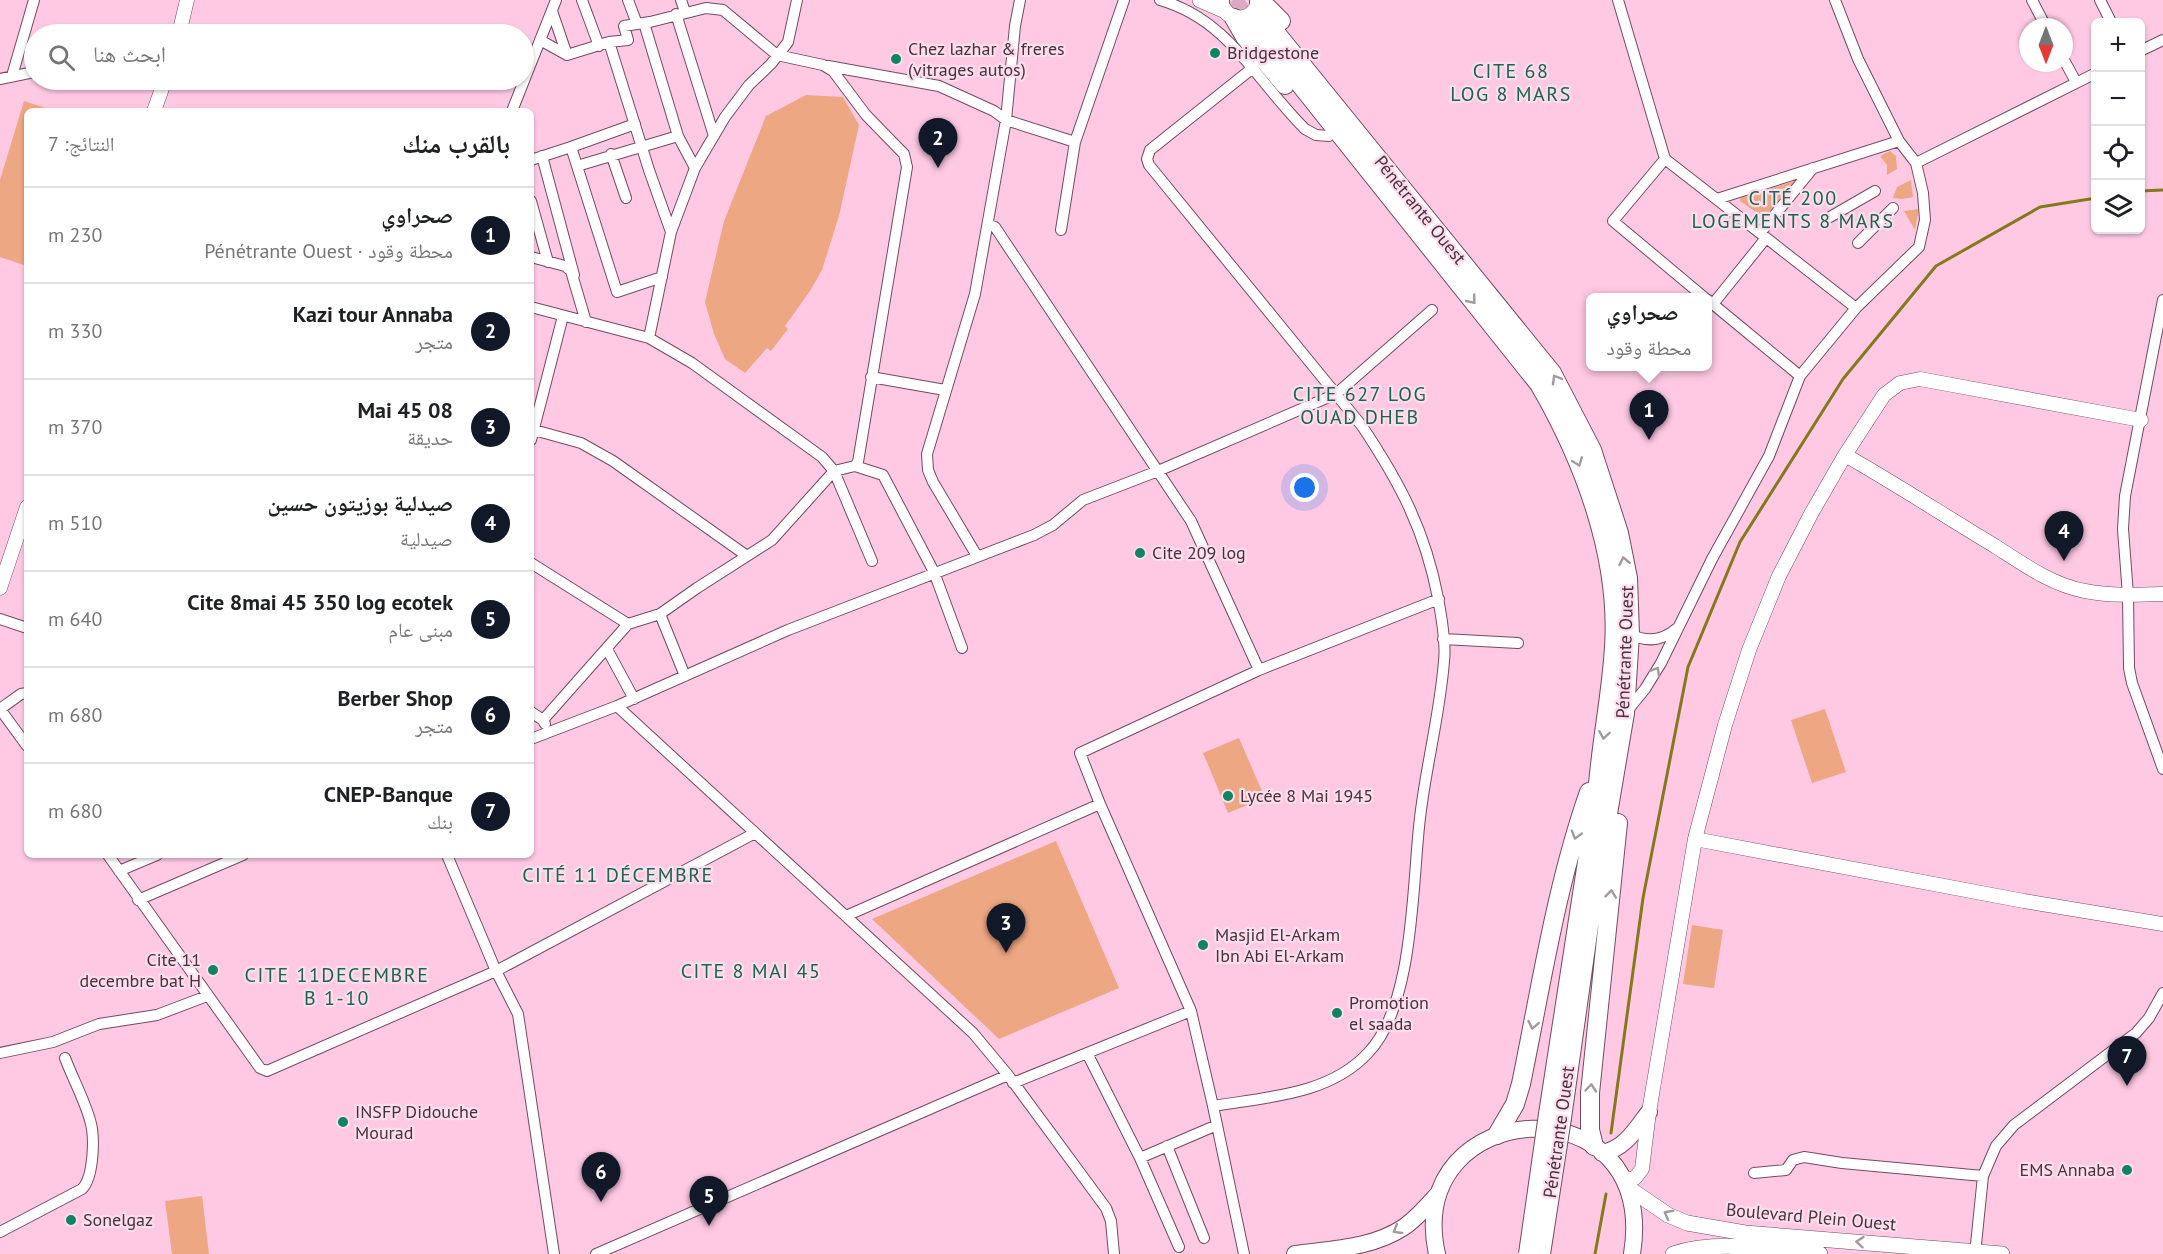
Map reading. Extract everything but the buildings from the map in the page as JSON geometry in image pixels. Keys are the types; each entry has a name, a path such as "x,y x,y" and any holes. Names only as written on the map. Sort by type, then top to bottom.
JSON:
{"highway":[{"path":"1224,6 1250,43 1329,136 1371,162"},
{"name":"Pénétrante Ouest","path":"1258,11 1539,384 1559,418 1590,495 1612,580 1614,646 1608,760"},
{"name":"Pénétrante Ouest","path":"1371,162 1552,373 1592,450 1618,533 1628,578 1629,634 1625,713 1608,760 1598,797 1555,1116 1541,1254"},
{"path":"1497,1135 1515,1104 1521,1084 1567,869 1587,797 1608,760"},
{"path":"1598,1150 1590,1130 1590,1093 1620,800 1608,760"},
{"name":"Pénétrante Ouest","path":"1528,1254 1555,1116"}],"main road":[{"path":"1200,0 1250,15 1258,11"},
{"path":"1598,1150 1613,1150 1623,1144 1650,1112"},
{"path":"1295,1254 1356,1246 1390,1235 1418,1216 1440,1191 1450,1173 1463,1157 1479,1144 1497,1135 1521,1128 1547,1128 1571,1134 1598,1150 1625,1184 1634,1209 1636,1232 1632,1254"},
{"name":"Boulevard Plein Ouest","path":"1625,1184 1668,1215 1688,1223 1745,1233 2002,1254"},
{"path":"1437,1254 1434,1214 1440,1191"},
{"name":"Boulevard Plein Ouest","path":"1673,1254 1710,1248 1744,1247 1820,1254"}],"street":[{"path":"27,24 34,0"},
{"path":"181,24 187,0"},
{"path":"582,0 604,44 635,124 671,232"},
{"path":"628,0 641,23 678,136 695,168"},
{"path":"681,0 680,13 714,136"},
{"path":"703,0 723,10 777,55 939,86 994,111 1006,120 1075,142"},
{"path":"649,338 671,232 695,168 725,117 749,85 788,42 796,0"},
{"path":"977,556 928,470 927,454 975,294 1006,120 1014,26 1020,0"},
{"path":"1061,230 1075,142 1124,0"},
{"path":"1160,0 1184,9 1211,25 1254,67 1305,129 1316,135 1329,136"},
{"path":"1618,0 1665,159 1856,309"},
{"path":"1625,713 1645,689 1681,624 1712,559 1769,456 1800,376 1856,309 1919,246 1925,220 1923,193 1916,163 1899,141 1858,59 1835,0"},
{"path":"2032,0 2041,18"},
{"path":"2100,0 2109,18"},
{"path":"554,5 567,55"},
{"path":"534,55 554,5"},
{"path":"540,40 567,55 604,44 628,40 624,26 706,8 723,10"},
{"path":"12,76 24,35"},
{"path":"2145,49 2163,40"},
{"path":"823,65 833,71 866,115 907,159 858,462 855,466"},
{"path":"1214,1106 1299,1091 1329,1082 1370,1051 1383,1032 1398,992 1407,947 1418,862 1420,819 1445,659 1438,599 1423,538 1410,505 1387,464 1362,426 1150,168 1148,162 1150,150 1254,67"},
{"path":"2071,72 2076,82"},
{"path":"0,79 24,74"},
{"path":"1916,163 2091,75"},
{"path":"155,108 161,90"},
{"path":"513,108 520,90"},
{"path":"586,322 574,275 536,158 635,124"},
{"path":"577,166 611,154 678,136"},
{"path":"1717,199 1899,141"},
{"path":"571,147 617,291 662,277"},
{"path":"611,154 626,198"},
{"path":"1665,159 1612,221 1700,293"},
{"path":"1712,296 1763,235 1813,168"},
{"path":"1830,217 1875,191"},
{"path":"1858,243 1893,208"},
{"path":"534,212 548,262"},
{"path":"988,224 995,227 1191,520 1259,670"},
{"path":"534,258 565,266 574,275"},
{"path":"2163,300 2125,496 2123,529 2132,683 2163,769"},
{"path":"1712,303 1800,376"},
{"path":"534,308 649,338 692,363 822,457 834,471 872,561"},
{"path":"534,738 617,706 788,630 1034,535 1053,525 1083,500 1158,471 1336,394 1432,310"},
{"path":"534,427 563,316"},
{"path":"871,377 945,390"},
{"path":"1625,1184 1641,1173 1695,839 1736,687 1779,576 1845,455 1884,395 1892,388 1910,380 1920,379 2141,420"},
{"path":"534,435 581,443 613,460 747,556"},
{"path":"1845,455 2058,583 2085,591 2128,595 2163,594"},
{"path":"543,720 628,624 660,614 772,540 834,471 855,466 883,475 934,572 962,648"},
{"path":"1,583 24,521"},
{"path":"534,565 628,624"},
{"path":"1244,1254 1214,1106 1191,1011 1080,753 1259,670 1438,599"},
{"path":"660,614 685,676"},
{"path":"0,619 24,627"},
{"path":"1629,634 1653,640 1669,635 1681,624"},
{"path":"1443,639 1518,643"},
{"path":"607,649 633,699"},
{"path":"24,694 0,709 24,742"},
{"path":"617,706 973,1033 1106,1208 1111,1221 1114,1254"},
{"path":"534,714 543,720 549,733"},
{"path":"846,916 1100,804"},
{"path":"110,858 260,1068 267,1071 496,971 755,833"},
{"path":"1695,839 2024,901 2163,924"},
{"path":"119,871 148,858"},
{"path":"138,900 236,858"},
{"path":"448,858 496,971 518,1014 554,1254"},
{"path":"1975,1253 1983,1176 1996,1146 2014,1125 2136,1033 2149,1018 2163,993"},
{"path":"0,1053 53,1041 99,1024 157,1016 207,996"},
{"path":"596,1254 1010,1079 1088,1053 1191,1011"},
{"path":"1088,1053 1140,1158 1179,1247"},
{"path":"0,1232 82,1189 88,1183 92,1160 91,1122 65,1058"},
{"path":"1140,1158 1217,1125"},
{"path":"1167,1146 1204,1238"},
{"path":"1754,1173 1786,1170 1792,1160 1804,1157 1842,1163 1983,1176"}],"shaded area":[{"path":"806,95 843,97 859,125 839,216 822,270 785,326 788,329 771,351 767,348 745,373 725,359 714,334 705,302 724,221 766,116"},
{"path":"24,101 46,108 24,108 24,265 0,257 0,180"},
{"path":"1890,151 1896,156 1897,169 1887,175 1887,165 1880,156"},
{"path":"1911,180 1913,197 1893,198 1897,187"},
{"path":"1795,181 1766,219 1740,201 1740,198"},
{"path":"1919,209 1915,230 1904,211"},
{"path":"1825,709 1846,772 1812,783 1791,720"},
{"path":"1239,738 1265,798 1228,813 1203,753"},
{"path":"1056,841 1119,988 999,1039 872,919"},
{"path":"1692,925 1723,930 1714,988 1683,984"},
{"path":"202,1196 209,1254 172,1254 165,1201"}],"waterway":[{"path":"2145,191 2163,190"},
{"path":"1611,1133 1643,898 1688,667 1740,542 1843,379 1936,266 2040,207 2091,199"},
{"path":"1595,1254 1606,1194"}],"tunnel":[{"path":"1233,0 1252,24"}],"place":[{"name":"Bridgestone","path":"1215,53"},
{"name":"Chez lazhar & freres (vitrages autos)","path":"896,59"},
{"name":"Kazi tour Annaba","path":"938,168"},
{"name":"صحراوي","path":"1649,440"},
{"name":"Cite 209 log","path":"1140,553"},
{"name":"صيدلية بوزيتون حسين","path":"2064,561"},
{"name":"Lycée 8 Mai 1945","path":"1228,796"},
{"name":"Masjid El-Arkam Ibn Abi El-Arkam","path":"1203,945"},
{"name":"08 Mai 45","path":"1006,953"},
{"name":"Cite 11 decembre bat H","path":"213,970"},
{"name":"Promotion el saada","path":"1337,1013"},
{"name":"CNEP-Banque","path":"2127,1086"},
{"name":"INSFP Didouche Mourad","path":"343,1122"},
{"name":"EMS Annaba","path":"2127,1170"},
{"name":"Berber Shop","path":"601,1202"},
{"name":"Sonelgaz","path":"71,1220"},
{"name":"Cite 8mai 45 350 log ecotek","path":"709,1226"}],"district":[{"name":"CITE 68 LOG 8 MARS","path":"1511,82"},
{"name":"CITÉ 200 LOGEMENTS 8 MARS","path":"1793,210"},
{"name":"CITE 627 LOG OUAD DHEB","path":"1360,406"},
{"name":"CITÉ 11 DÉCEMBRE","path":"618,875"},
{"name":"CITE 8 MAI 45","path":"751,971"},
{"name":"CITE 11DECEMBRE B 1-10","path":"337,986"}]}
